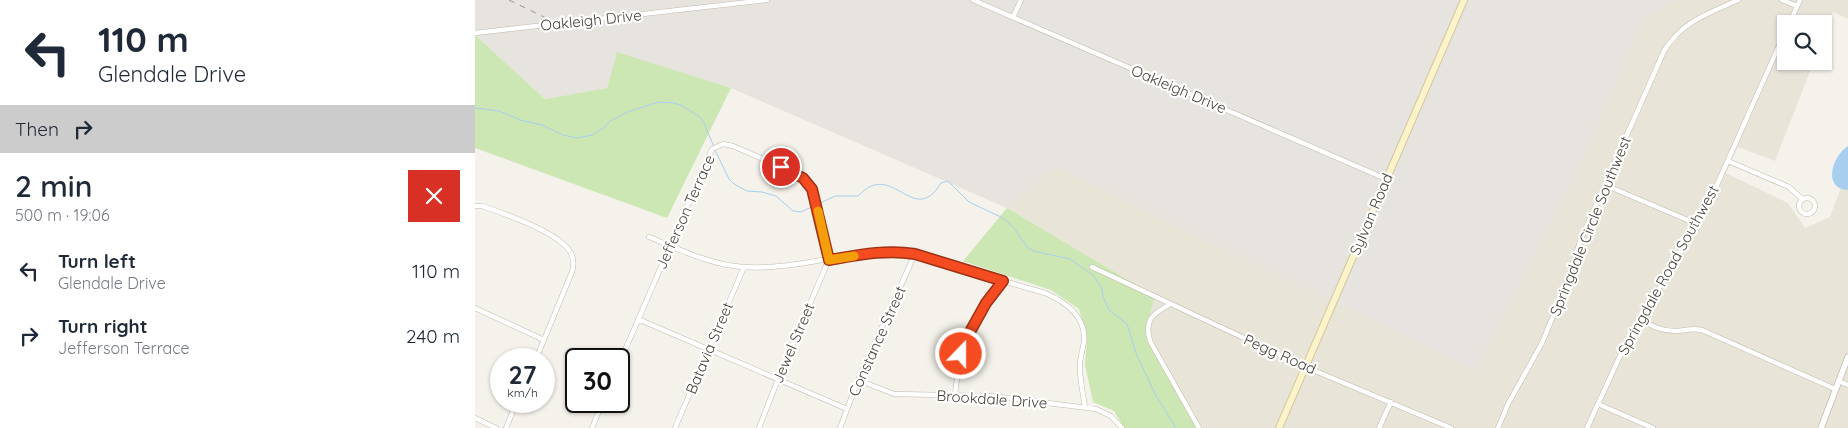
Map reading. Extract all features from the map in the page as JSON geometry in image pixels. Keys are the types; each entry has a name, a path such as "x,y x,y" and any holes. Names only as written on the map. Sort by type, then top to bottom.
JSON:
{"main road":[{"name":"Sylvan Road","path":"1279,428 1464,0"}],"street":[{"name":"Oakleigh Drive","path":"475,33 767,0"},
{"name":"Oakleigh Drive","path":"973,0 1386,179"},
{"path":"1013,17 1021,0"},
{"name":"Springdale Circle Southwest","path":"1498,428 1542,343 1567,282 1581,238 1665,50 1679,31 1695,20 1738,0"},
{"path":"1782,0 1797,6"},
{"path":"1793,15 1799,0"},
{"name":"Springdale Road Southwest","path":"1587,428 1619,356 1697,224 1728,161 1777,50"},
{"name":"Jefferson Terrace","path":"626,348 709,154 717,146 728,144 797,174 808,182 815,195 829,260"},
{"path":"1728,161 1789,188 1802,199"},
{"path":"1605,184 1697,224"},
{"path":"475,206 482,206 525,221 546,232 571,252 574,260 573,272 541,348"},
{"path":"649,237 712,262 744,267 780,266 883,251 915,254 1045,293 1057,298 1078,317 1084,335 1079,368 1085,407"},
{"name":"Constance Street","path":"840,428 858,380 915,254"},
{"name":"Jewel Street","path":"759,428 829,260"},
{"name":"Batavia Street","path":"675,428 744,267"},
{"name":"Pegg Road","path":"1092,267 1306,367 1451,428"},
{"path":"955,395 961,354 966,339 986,303 1003,281"},
{"path":"1171,304 1156,312 1150,319 1147,330 1150,341 1199,428"},
{"path":"475,308 544,340"},
{"path":"638,319 847,409"},
{"path":"1640,319 1654,327 1665,330 1676,331 1692,328 1701,330 1835,389"},
{"path":"1821,428 1848,358"},
{"name":"Brookdale Drive","path":"858,380 894,394 991,396 1085,407 1111,416 1121,428"},
{"path":"1838,381 1848,385"},
{"path":"1379,428 1391,402"},
{"path":"1598,404 1653,428"},
{"path":"506,428 512,413"},
{"path":"592,428 598,413"},
{"path":"475,418 496,428"}],"shaded area":[{"path":"475,0 1676,0 1645,17 1572,184 1475,371 1055,166 1007,208 731,88 617,53 607,88 545,99 475,35"},
{"path":"1676,0 1848,0 1848,19 1833,12 1832,15 1777,15 1777,70 1810,70 1775,161 1738,147 1726,173 1788,203 1805,228 1830,217 1848,169 1848,428 1199,428 1144,332 1155,296 1007,208 1055,166 1475,371 1572,184 1645,17"}],"green space":[{"path":"475,35 545,99 607,88 617,52 731,88 667,218 475,148"},
{"path":"1007,208 1155,296 1145,332 1199,428 1124,428 1114,411 1093,402 1085,365 1087,337 1079,309 1051,290 963,261"}],"water":[{"path":"1848,146 1848,190 1840,188 1835,184 1832,178 1832,171 1838,157"}],"waterway":[{"path":"475,108 499,111 520,120 542,125 563,135 577,138 592,135 605,127 610,121 630,111 659,102 674,103 681,105 700,117 714,147"},
{"path":"715,150 729,179 734,184 747,191 762,192 776,196 793,211 801,212 835,196 858,196 870,186 882,184 921,199 931,195 941,183 948,181 969,202 1003,218 1014,228 1027,247 1033,251 1070,259 1094,276 1102,289 1103,297 1109,310 1127,324 1136,353 1155,394 1176,428"}],"railway":[{"path":"509,0 546,18"}],"slow traffic":[{"path":"818,211 829,260 854,256"}],"route":[{"path":"781,167 803,178 812,189 815,195 829,260 883,251 903,252 1003,281 986,303 966,339 961,354"}]}
